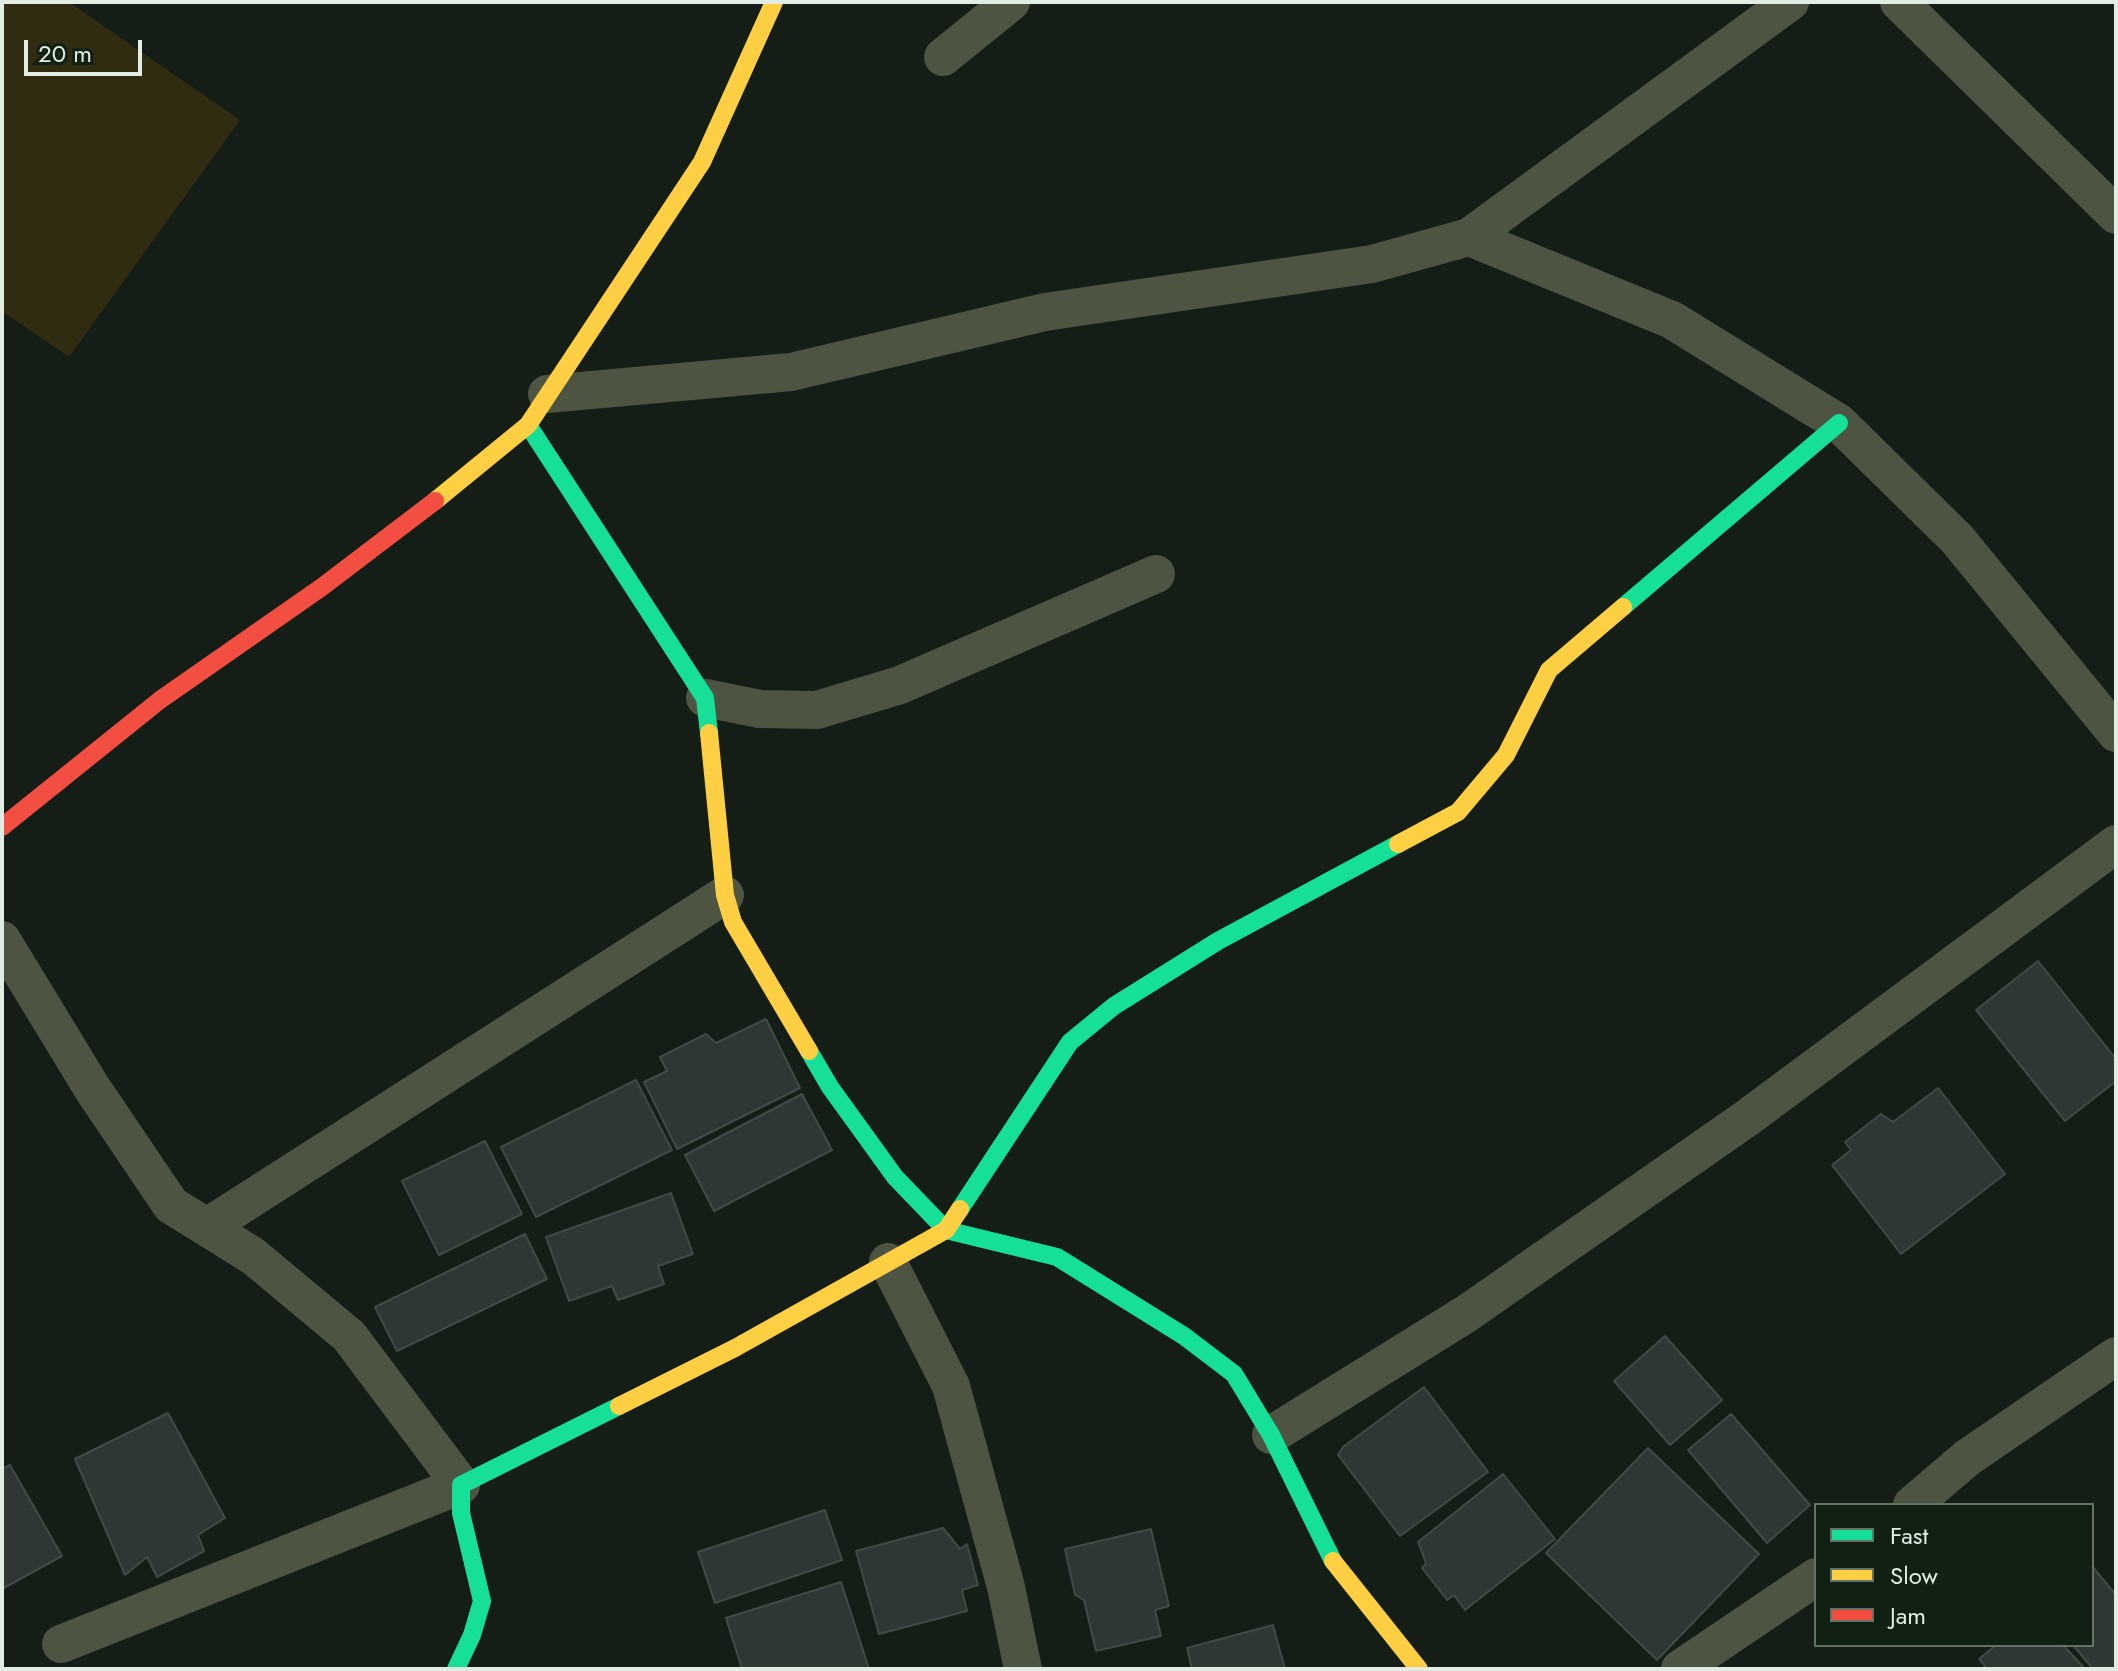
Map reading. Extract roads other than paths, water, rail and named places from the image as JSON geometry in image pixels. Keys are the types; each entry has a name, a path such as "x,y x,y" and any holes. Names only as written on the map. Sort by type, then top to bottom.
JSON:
{"street":[{"path":"2,827 160,700 346,569 537,410 702,162 774,2"},
{"path":"943,57 1011,2"},
{"path":"537,410 791,372 1045,312 1372,264 1469,237 1790,2"},
{"path":"1899,2 2116,215"},
{"path":"1469,237 1672,320 1839,423 1957,539 2116,733"},
{"path":"537,410 705,698 725,895 733,922 830,1087 895,1177 946,1230 1057,1257 1184,1336 1234,1374 1271,1435 1331,1558 1419,1669"},
{"path":"61,1644 461,1485 735,1348 946,1230 1070,1042 1114,1006 1218,941 1458,812 1506,755 1549,670 1839,423"},
{"path":"705,698 760,709 817,710 900,685 1156,574"},
{"path":"1271,1435 1466,1314 1709,1145 2116,844"},
{"path":"207,1227 725,895"},
{"path":"2,940 92,1088 171,1205 253,1256 349,1336 461,1485 461,1513 482,1601 472,1635 456,1669"},
{"path":"888,1262 951,1386 1006,1587 1023,1669"},
{"path":"1914,1503 1967,1458 2116,1356"},
{"path":"1680,1669 1814,1578"}]}
